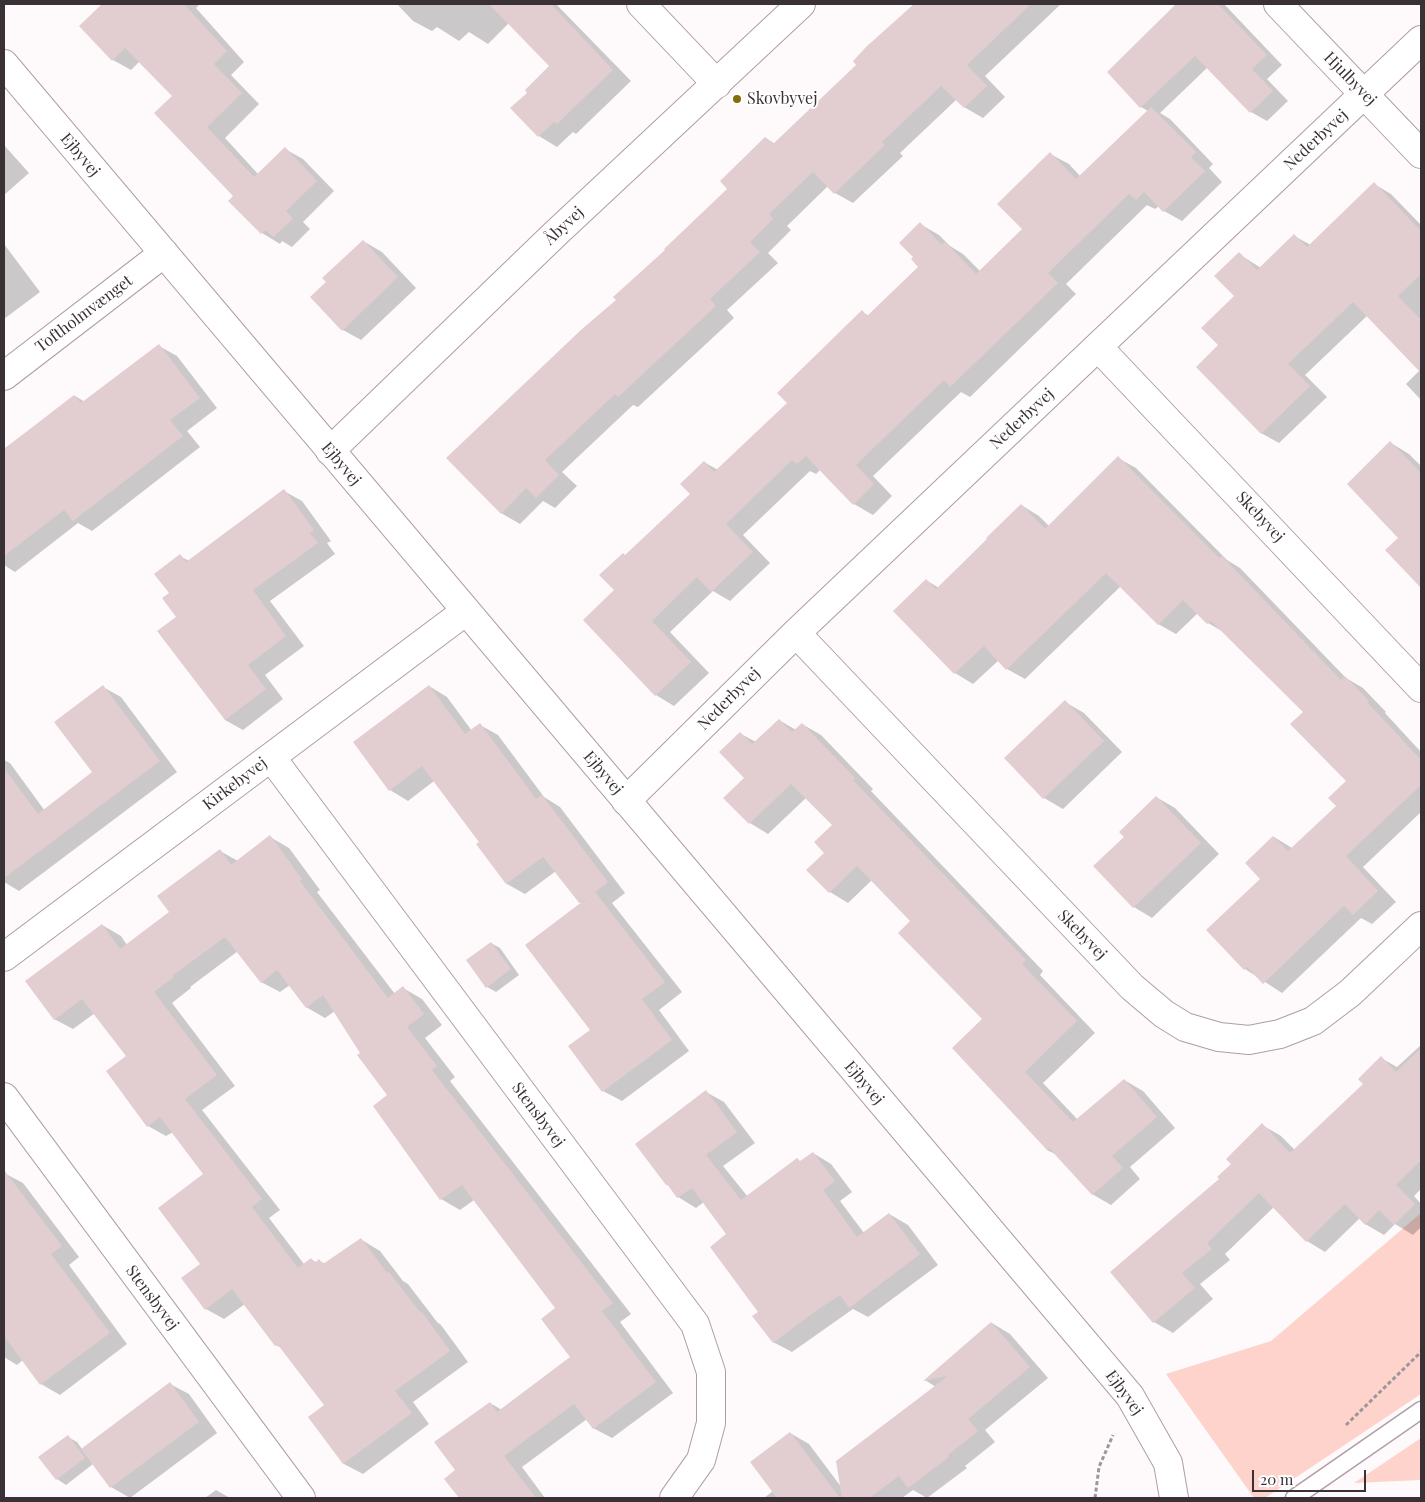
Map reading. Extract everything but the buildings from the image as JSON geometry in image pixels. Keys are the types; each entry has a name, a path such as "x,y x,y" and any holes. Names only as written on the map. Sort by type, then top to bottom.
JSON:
{"street":[{"path":"641,4 717,84"},
{"name":"Åbyvej","path":"330,451 554,235 717,84 800,4"},
{"name":"Hjulbyvej","path":"1278,4 1421,154"},
{"name":"Nederbyvej","path":"626,800 796,633 1421,40"},
{"name":"Ejbyvej","path":"4,64 1130,1396 1168,1464 1174,1498"},
{"name":"Toftholmvænget","path":"4,376 164,253"},
{"name":"Skebyvej","path":"1098,347 1421,688"},
{"name":"Kirkebyvej","path":"4,958 466,611"},
{"name":"Skebyvej","path":"796,633 1132,987 1164,1014 1185,1027 1218,1038 1248,1040 1280,1034 1313,1021 1350,993 1421,926"},
{"name":"Stensbyvej","path":"271,757 695,1324 711,1372 710,1424 701,1460 674,1498"},
{"name":"Stensbyvej","path":"4,1097 301,1498"}],"lane":[{"path":"1294,1498 1421,1410"}],"path":[{"path":"1095,1498 1099,1467 1130,1396"}],"shaded area":[{"path":"1421,1213 1421,1394 1265,1498 1254,1498 1166,1374 1271,1341"},
{"path":"1421,1438 1421,1480 1354,1483"}],"place":[{"name":"Skovbyvej","path":"737,99"}]}
